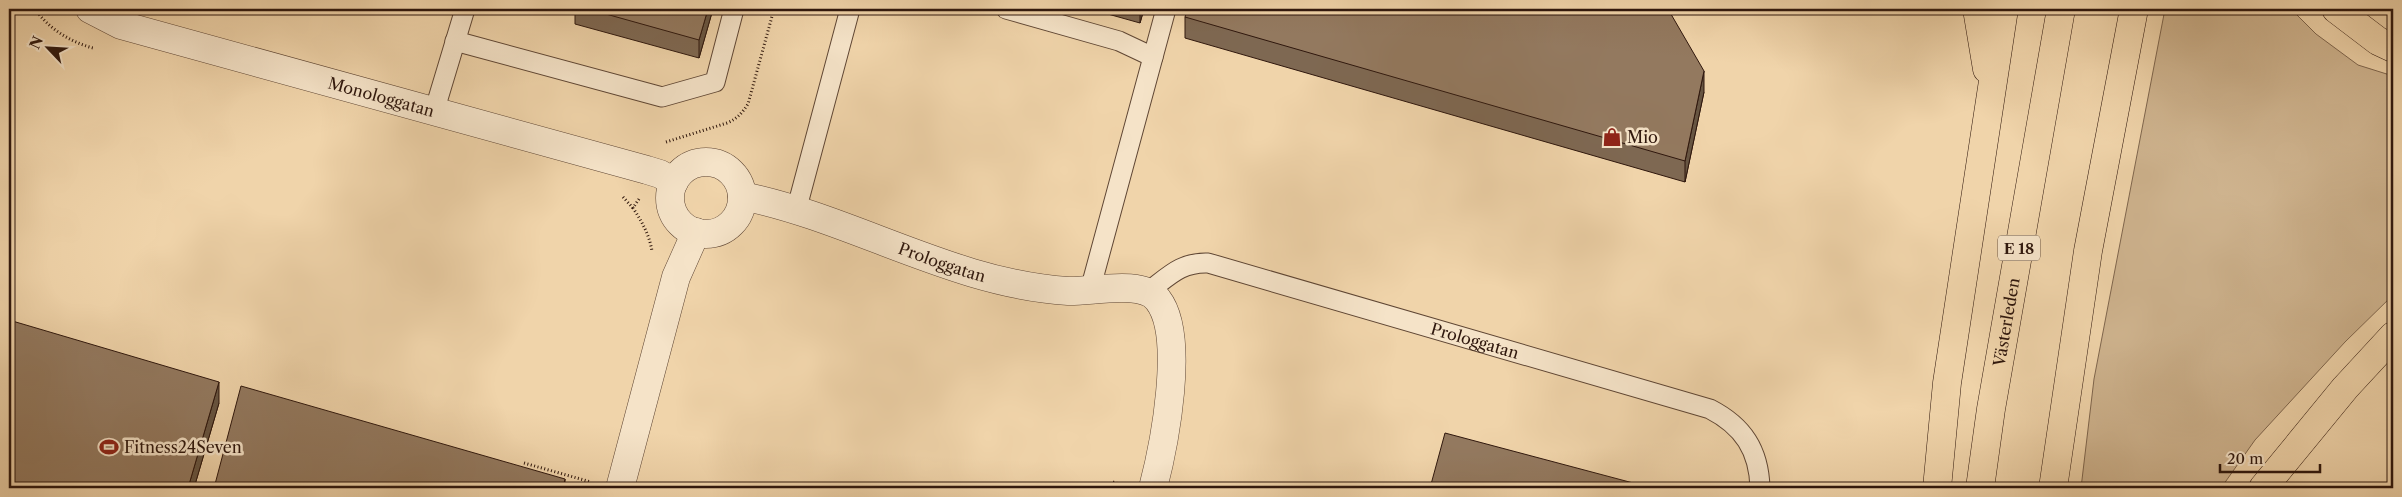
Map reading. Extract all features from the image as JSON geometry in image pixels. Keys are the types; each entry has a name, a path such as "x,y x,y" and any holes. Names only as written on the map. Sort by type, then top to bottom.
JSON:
{"highway":[{"path":"1977,9 1990,93"},
{"path":"1937,488 1946,383 2004,9"},
{"name":"Västerleden","path":"1980,488 1991,409 2061,9"},
{"path":"2053,488 2088,251 2134,9"},
{"path":"2336,9 2378,40 2393,48"},
{"path":"2263,488 2344,388 2393,336"}],"street":[{"name":"Monologgatan","path":"90,9 120,25 647,170 660,174 674,182"},
{"path":"699,162 712,162 722,165 732,172 739,181 742,196 741,209 734,221 716,232 696,232 686,228 674,214 670,197 674,182 679,173 688,166 699,162"},
{"name":"Prologgatan","path":"742,196 796,211 981,276 1037,288 1070,291 1125,288 1149,291"},
{"path":"620,488 676,277 696,232"},
{"path":"1149,291 1158,299 1166,314 1172,355 1163,450 1153,488"}],"lane":[{"path":"434,112 465,9"},
{"path":"455,41 662,97 715,82 734,9"},
{"path":"796,211 850,9"},
{"path":"1006,9 1118,41 1153,57"},
{"path":"1090,290 1166,9"},
{"name":"Prologgatan","path":"1149,291 1182,266 1208,263 1710,409 1730,419 1745,435 1754,457 1760,488"}],"path":[{"path":"652,254 650,239 633,208 638,203 653,151 660,144 726,123 736,119 742,113 748,104 774,9"},
{"path":"524,463 592,482"}],"shaded area":[{"path":"2165,9 2291,9 2316,34 2358,65 2393,76 2393,295 2345,342 2255,440 2221,488 2081,488 2094,379"}],"building":[{"path":"588,9 708,9 699,40"},
{"name":"Mio","path":"1187,9 1668,9 1704,71 1685,161 1185,17"},
{"path":"9,320 219,382 188,488 20,488 9,485"},
{"path":"241,386 565,479 563,488 214,488"},
{"path":"1445,433 1652,488 1430,488"}],"place":[{"name":"Mio","path":"1612,137"},
{"name":"Fitness24Seven","path":"109,447"}]}
